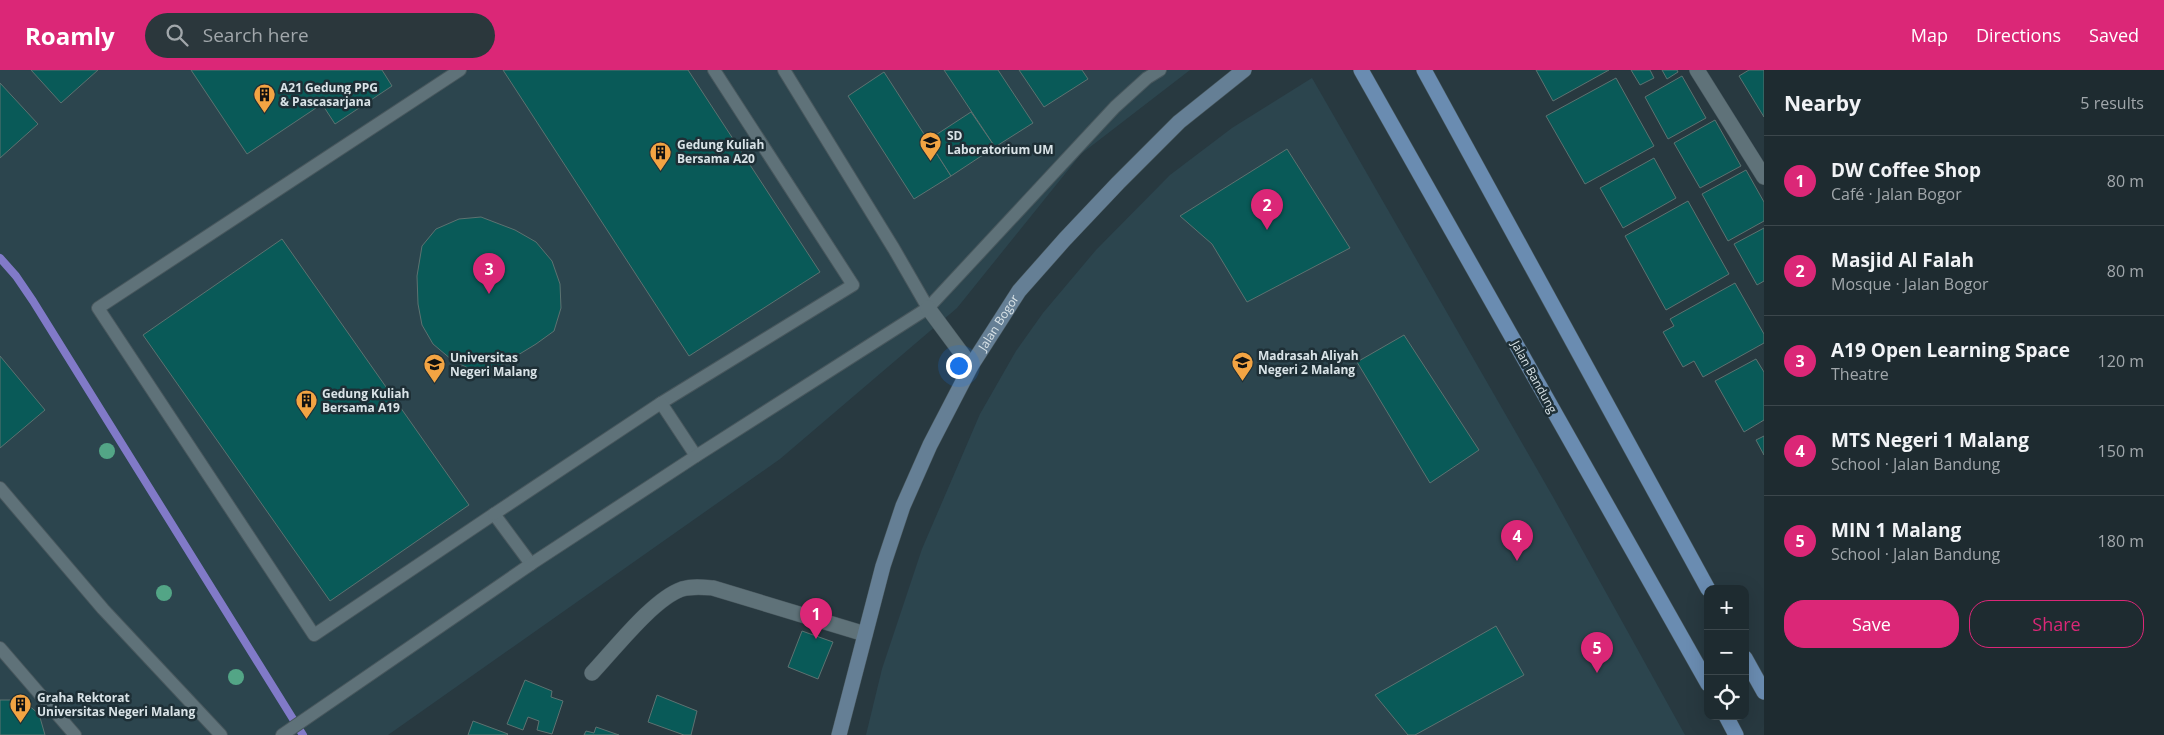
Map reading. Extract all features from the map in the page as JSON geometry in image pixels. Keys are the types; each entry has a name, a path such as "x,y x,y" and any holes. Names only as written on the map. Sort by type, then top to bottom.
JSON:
{"main road":[{"name":"Jalan Bogor","path":"839,735 883,566 903,506 930,445 971,366 1019,291 1065,239 1179,122 1244,70"},
{"name":"Jalan Bandung","path":"1361,70 1704,677"},
{"path":"1424,70 1706,585"},
{"path":"1749,665 1764,692"},
{"path":"1728,720 1736,735"}],"street":[{"path":"1702,72 1764,177"},
{"path":"928,308 971,366"},
{"path":"592,673 651,611 668,596 693,586 713,588 865,634"}],"lane":[{"path":"460,70 98,308 314,635 661,403 853,285 714,70"},
{"path":"784,70 928,308"},
{"path":"284,734 532,564 696,456 928,308 1109,113 1147,78 1160,70"},
{"path":"661,403 696,456"},
{"path":"0,488 103,609 221,735"},
{"path":"494,514 532,564"},
{"path":"0,648 75,735"}],"shaded area":[{"name":"Universitas Negeri Malang","path":"0,70 1190,70 1081,154 957,308 780,459 388,735 0,735"},
{"name":"Madrasah Aliyah Negeri 2 Malang","path":"1312,78 1553,497 1685,735 866,735 882,669 922,549 980,414 1016,351 1043,313 1096,250 1170,175 1232,128"}],"building":[{"path":"31,70 98,70 61,103"},
{"name":"A21 Gedung PPG & Pascasarjana","path":"191,70 382,70 392,86 335,124 322,104 247,154"},
{"name":"Gedung Kuliah Bersama A20","path":"503,70 688,70 820,272 689,356"},
{"path":"944,70 998,70 1033,123 995,147"},
{"path":"1019,70 1082,70 1088,79 1044,107"},
{"path":"1536,70 1609,70 1553,101"},
{"path":"1631,70 1650,70 1654,78 1640,85"},
{"path":"1662,70 1677,70 1678,72 1667,79"},
{"path":"1749,70 1764,70 1764,117 1739,76"},
{"path":"884,72 951,176 914,199 848,96"},
{"path":"1682,76 1706,118 1668,139 1645,97"},
{"path":"1616,78 1654,146 1585,184 1546,116"},
{"path":"0,83 38,124 0,158"},
{"path":"971,112 995,147 951,176 928,140"},
{"path":"1715,120 1741,166 1700,188 1674,143"},
{"path":"1287,149 1350,248 1247,302 1212,244 1180,216"},
{"path":"1654,158 1676,198 1623,228 1600,188"},
{"path":"1746,170 1764,202 1764,221 1728,241 1702,194"},
{"path":"1688,201 1729,274 1666,310 1625,236"},
{"path":"481,217 515,230 536,242 552,261 560,284 561,308 554,331 536,344 495,369 472,370 452,360 433,344 422,325 418,304 417,276 422,246 436,229 459,219"},
{"path":"1764,228 1764,281 1757,285 1734,244"},
{"name":"Gedung Kuliah Bersama A19","path":"282,239 469,505 330,601 143,335"},
{"path":"1735,283 1764,334 1764,343 1703,377 1694,361 1683,367 1663,332 1674,326 1670,319"},
{"path":"1404,335 1479,450 1430,483 1357,362"},
{"path":"0,356 45,410 0,448"},
{"path":"1756,359 1764,372 1764,420 1744,432 1715,381"},
{"path":"1764,436 1764,455 1756,440"},
{"path":"1496,626 1524,675 1415,735 1408,735 1375,695"},
{"path":"802,631 833,642 818,679 788,667"},
{"path":"525,680 552,691 551,697 563,701 552,734 537,730 539,721 528,717 523,730 507,724"},
{"path":"657,695 697,711 691,735 684,735 648,722"},
{"name":"Graha Rektorat Universitas Negeri Malang","path":"0,700 22,700 39,714 45,735 0,735"},
{"path":"473,721 508,734 468,735"},
{"path":"596,727 619,735 584,735 586,731 594,733"}],"waterway":[{"path":"0,258 16,276 33,301 303,735"}],"place":[{"name":"A21 Gedung PPG & Pascasarjana","path":"264,114"},
{"name":"SD Laboratorium UM","path":"931,162"},
{"name":"Gedung Kuliah Bersama A20","path":"661,171"},
{"name":"Masjid Al Falah","path":"1267,230"},
{"name":"A19 Open Learning Space","path":"489,294"},
{"name":"Madrasah Aliyah Negeri 2 Malang","path":"1242,382"},
{"name":"Universitas Negeri Malang","path":"434,384"},
{"name":"Gedung Kuliah Bersama A19","path":"306,420"},
{"name":"MTS Negeri 1 Malang","path":"1517,561"},
{"name":"DW Coffee Shop","path":"816,639"},
{"name":"MIN 1 Malang","path":"1597,673"},
{"name":"Graha Rektorat Universitas Negeri Malang","path":"21,724"}]}
